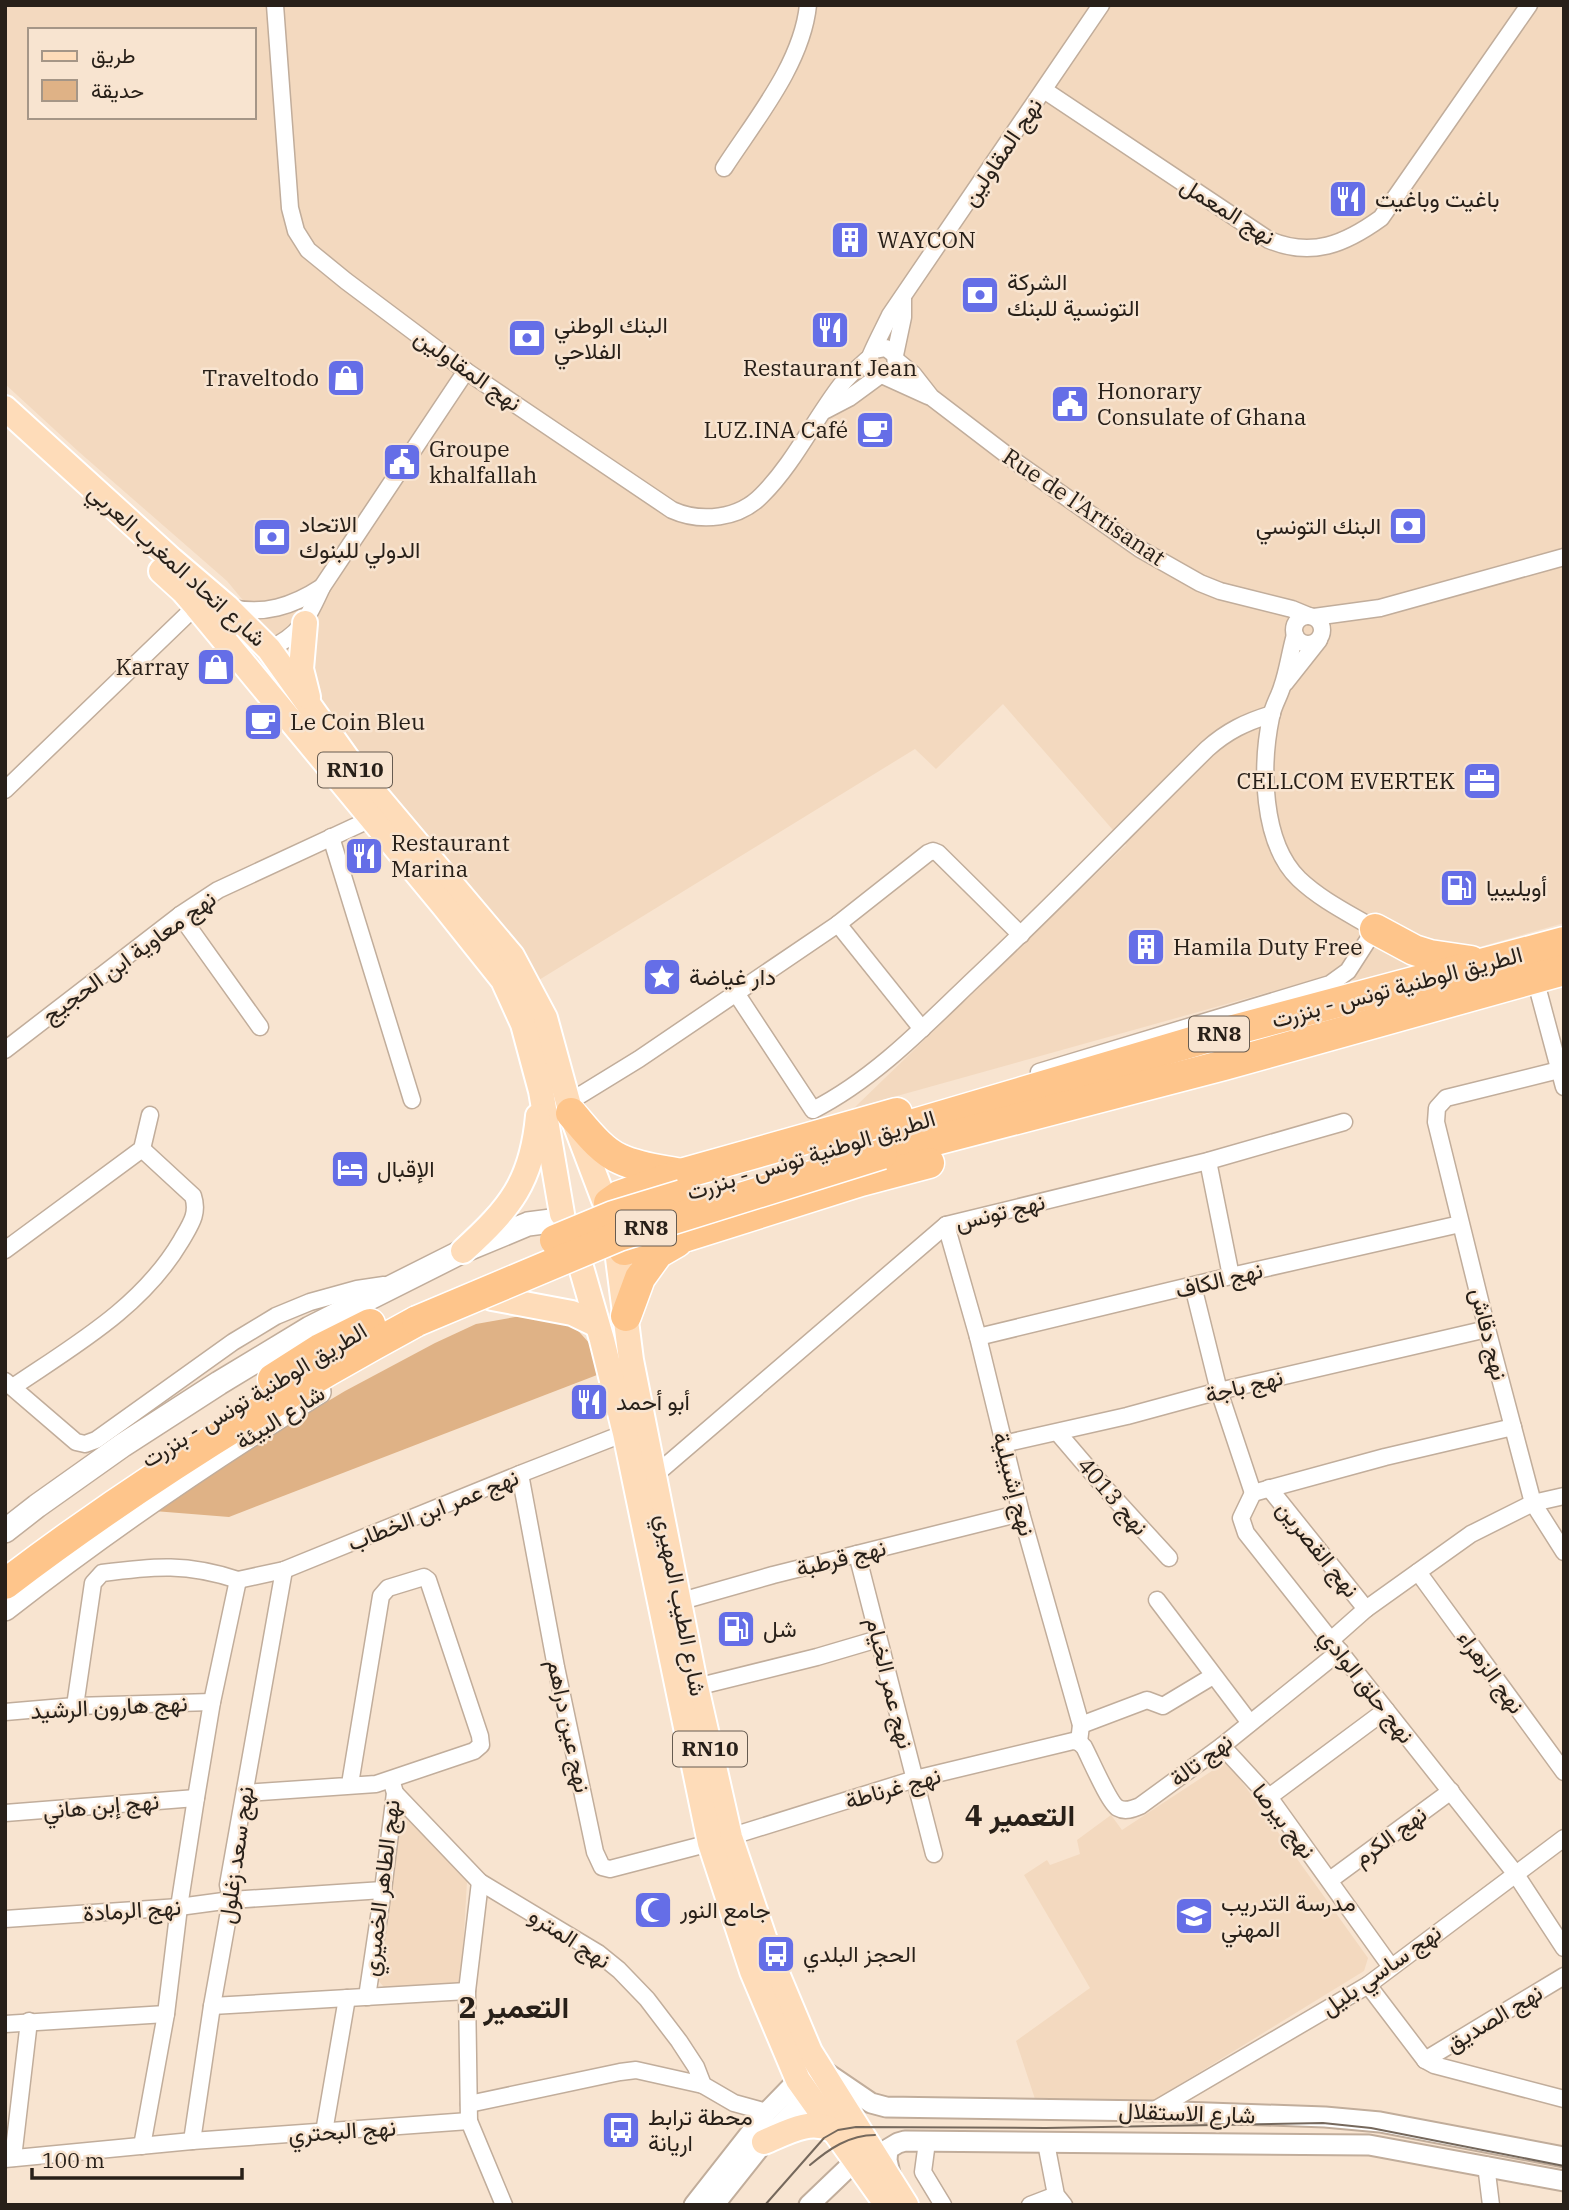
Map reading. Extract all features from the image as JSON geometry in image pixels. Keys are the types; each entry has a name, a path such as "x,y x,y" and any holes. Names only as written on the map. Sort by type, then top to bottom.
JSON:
{"highway":[{"path":"1375,929 1414,950 1430,955 1489,964"},
{"name":"الطريق الوطنية تونس - بنزرت","path":"879,1144 1226,1032 1564,942"},
{"name":"الطريق الوطنية تونس - بنزرت","path":"5,1559 141,1463 320,1349 408,1303 613,1216 879,1144 1260,1055 1536,982 1564,971"},
{"name":"RN8","path":"1039,1072 1226,1032"},
{"path":"621,1254 1133,1102 1194,1083 1260,1055"},
{"path":"606,1201 681,1174 1039,1072"},
{"path":"570,1108 594,1139 618,1159 681,1174"},
{"path":"626,1316 640,1278 658,1253 687,1236"},
{"name":"الطريق الوطنية تونس - بنزرت","path":"5,1584 64,1540 244,1419 327,1370 408,1303"}],"main road":[{"name":"شارع اتحاد المغرب العربي","path":"5,408 227,607 270,649 356,771 512,956 545,1018 570,1108 606,1201"},
{"name":"شارع اتحاد المغرب العربي","path":"5,429 183,591 503,980 523,1024 541,1091 561,1217"},
{"path":"196,606 220,627 244,640 270,649"},
{"path":"305,623 302,669 305,690 316,717"},
{"path":"5,1531 123,1445 310,1328 408,1303 498,1219 517,1192 536,1139 541,1091"},
{"path":"463,1251 528,1224 561,1217 570,1206 580,1200 588,1198 606,1201"},
{"name":"RN10","path":"606,1201 624,1218 627,1228 627,1240 621,1254"},
{"name":"RN10","path":"561,1217 557,1233 559,1247 566,1258 579,1267"},
{"path":"579,1267 599,1268 609,1265 621,1254"},
{"name":"شارع الطيب المهيري","path":"621,1254 631,1360 655,1475 671,1604 720,1840 773,1964 832,2130 855,2161 895,2198"},
{"name":"شارع البيئة","path":"5,1609 76,1553 152,1500 254,1433 425,1331 562,1267 579,1267"},
{"name":"شارع الطيب المهيري","path":"579,1267 696,1687 720,1840"},
{"path":"492,1298 572,1313 597,1325"},
{"name":"شارع الطيب المهيري","path":"813,2081 895,2198"},
{"path":"764,2142 803,2126 819,2125 832,2130"}],"street":[{"name":"نهج المقاولين","path":"275,5 290,208 296,231 308,250 466,371 672,510 682,515 706,519 744,508 761,497 842,384 871,354 890,315 1101,5"},
{"path":"724,168 782,78 798,47 808,5"},
{"name":"نهج المعمل","path":"1044,90 1269,240 1299,249 1338,243 1361,233 1381,218 1529,5"},
{"path":"895,358 886,348 871,354 870,369 881,376 894,371 903,317 902,298"},
{"name":"Rue de l'Artisanat","path":"895,358 913,374 931,397"},
{"path":"270,649 283,642 305,623 322,587 466,371"},
{"name":"نهج المقاولين","path":"824,411 881,376"},
{"name":"Rue de l'Artisanat","path":"881,376 931,397 1046,484 1140,549 1200,583 1312,616 1380,608 1564,557"},
{"path":"227,607 242,611 280,608 297,602 322,587"},
{"name":"Rue de l'Artisanat","path":"1247,597 1294,631"},
{"path":"5,790 196,606"},
{"name":"Rue de l'Artisanat","path":"1320,637 1380,608"},
{"path":"1039,1072 1330,984 1348,971 1375,929 1319,895 1297,878 1275,839 1268,810 1266,749 1272,713 1283,685 1298,621 1312,616 1321,624 1320,637 1283,685"},
{"path":"1294,631 1301,642 1308,644 1320,637"},
{"path":"803,1140 804,1124 813,1110 864,1078 922,1029 1021,935 1214,742 1242,724 1272,713"},
{"name":"نهج معاوية ابن الحجيج","path":"5,1050 180,915 218,890 371,818"},
{"path":"331,836 412,1100"},
{"path":"570,1108 838,925 922,856 939,853 1021,935"},
{"path":"180,915 260,1027"},
{"path":"838,925 922,1029"},
{"path":"1536,982 1564,1087"},
{"path":"736,993 813,1110"},
{"name":"نهج دقاش","path":"1559,1070 1446,1098 1437,1108 1436,1122 1533,1503 1564,1552"},
{"path":"5,1250 142,1149 150,1115"},
{"name":"نهج تونس","path":"655,1475 946,1225 1208,1161 1344,1122"},
{"path":"142,1149 193,1196 196,1205 192,1222 154,1280 108,1323 9,1384 76,1442 85,1444 96,1440 233,1342 276,1316 310,1302 374,1286 408,1303"},
{"path":"1208,1161 1231,1276"},
{"name":"نهج الكاف","path":"978,1337 1461,1224"},
{"name":"نهج إشبيلية","path":"946,1225 978,1337 1021,1513 1082,1724 1079,1742"},
{"name":"نهج القصرين","path":"1193,1286 1219,1391 1253,1493"},
{"name":"نهج باجة","path":"1003,1444 1487,1329"},
{"path":"1253,1493 1385,1457 1513,1427"},
{"name":"نهج عمر ابن الخطاب","path":"238,1580 284,1570 625,1433"},
{"name":"نهج 4013","path":"1058,1433 1169,1558"},
{"name":"نهج عين دراهم","path":"520,1474 556,1667 599,1862 602,1867 610,1869 720,1840"},
{"name":"نهج القصرين","path":"1269,1488 1366,1609"},
{"name":"نهج حلق الوادي","path":"1253,1493 1241,1518 1246,1533 1515,1873 1564,1948"},
{"name":"نهج تالة","path":"1079,1742 1117,1807 1130,1810 1140,1806 1250,1723 1336,1646 1366,1609 1471,1535 1533,1503 1564,1496"},
{"name":"نهج قرطبة","path":"671,1604 1021,1513"},
{"name":"نهج عمر الخيام","path":"857,1554 934,1854"},
{"path":"75,1706 93,1583 102,1573 187,1567 238,1580"},
{"name":"نهج سعد زغلول","path":"192,2141 230,1900 228,1885 284,1570"},
{"name":"نهج الزهراء","path":"1418,1572 1564,1772"},
{"path":"245,1793 350,1784 393,1786 474,1751 481,1745 428,1580 424,1577 388,1588 381,1596 350,1784"},
{"name":"نهج سعد زغلول","path":"142,2146 166,2014 179,1907 212,1702 238,1580"},
{"path":"1157,1600 1250,1723"},
{"path":"696,1687 878,1639"},
{"path":"1082,1724 1147,1700 1163,1706 1213,1676"},
{"name":"نهج هارون الرشيد","path":"5,1712 75,1706 212,1702"},
{"path":"1269,1797 1386,1710"},
{"name":"نهج غرناطة","path":"720,1840 915,1779 1073,1741 1079,1742"},
{"name":"نهج بيرصا","path":"1222,1746 1269,1797 1391,1967"},
{"name":"نهج المترو","path":"393,1786 480,1882 598,1953 620,1970 648,1999 679,2041 696,2067 703,2085"},
{"name":"نهج الطاهر الخميري","path":"367,1997 383,1890 393,1786"},
{"name":"نهج الكرم","path":"1329,1880 1451,1791"},
{"name":"نهج إبن هاني","path":"5,1813 196,1798"},
{"name":"نهج ساسي بليل","path":"1153,2110 1368,1985 1564,1838"},
{"path":"480,1882 467,1991 469,2121 502,2204"},
{"name":"نهج الرمادة","path":"5,1919 383,1890"},
{"name":"نهج الصديق","path":"1425,2060 1564,1976"},
{"path":"1368,1985 1425,2060 1434,2065 1564,2099"},
{"path":"212,2006 467,1991"},
{"path":"324,2132 347,1998"},
{"path":"5,2024 166,2014"},
{"path":"9,2159 29,2021"},
{"path":"469,2104 608,2073 636,2070 703,2085 734,2103 767,2112"},
{"path":"694,2205 767,2112 813,2081"},
{"path":"715,2205 813,2081"},
{"name":"شارع الاستقلال","path":"813,2081 886,2107 1153,2110 1325,2117 1380,2122 1564,2157"},
{"name":"نهج البحتري","path":"9,2159 192,2141 469,2121"},
{"name":"شارع الاستقلال","path":"895,2198 887,2160 888,2149 905,2141 1369,2145 1564,2181"},
{"path":"926,2142 923,2172 943,2205"},
{"path":"1030,2205 1060,2200 1046,2143"},
{"path":"809,2205 855,2161"},
{"path":"1486,2165 1491,2205"}],"shaded area":[{"path":"5,5 1564,5 1564,923 1359,981 1327,976 854,1108 1126,845 1003,704 936,769 915,749 534,983 321,710 280,645 227,581 5,384"},
{"name":"مدرسة التدريب المهني","path":"1227,1761 1368,1958 1364,1971 1151,2102 1035,2099 1016,2041 1090,1988 1024,1875 1047,1860 1050,1865 1080,1854 1077,1840 1111,1815 1122,1830"},
{"path":"401,1810 467,1881 461,1986 387,1991 378,1980 375,1970"}],"green space":[{"path":"526,1315 572,1324 591,1345 597,1375 229,1517 154,1511 263,1440 345,1391 435,1343 476,1324"}],"tram line":[{"path":"765,2205 824,2138 838,2130 856,2127 1045,2128 1323,2123 1371,2128 1564,2166"},
{"path":"810,2165 840,2144 857,2137 875,2135"}],"place":[{"name":"باغيت وباغيت","path":"1348,199"},
{"name":"WAYCON","path":"850,240"},
{"name":"الشركة التونسية للبنك","path":"980,295"},
{"name":"Restaurant Jean","path":"830,330"},
{"name":"البنك الوطني الفلاحي","path":"527,338"},
{"name":"Traveltodo","path":"346,378"},
{"name":"Honorary Consulate of Ghana","path":"1070,404"},
{"name":"LUZ.INA Café","path":"875,430"},
{"name":"Groupe khalfallah","path":"402,462"},
{"name":"البنك التونسي","path":"1408,526"},
{"name":"الاتحاد الدولي للبنوك","path":"272,537"},
{"name":"Karray","path":"216,667"},
{"name":"Le Coin Bleu","path":"263,722"},
{"name":"CELLCOM EVERTEK","path":"1482,781"},
{"name":"Restaurant Marina","path":"364,856"},
{"name":"أويليبيا","path":"1459,888"},
{"name":"Hamila Duty Free","path":"1146,947"},
{"name":"دار غياضة","path":"662,977"},
{"name":"الإقبال","path":"350,1169"},
{"name":"أبو أحمد","path":"589,1402"},
{"name":"شل","path":"736,1629"},
{"name":"جامع النور","path":"653,1910"},
{"name":"مدرسة التدريب المهني","path":"1194,1916"},
{"name":"الحجز البلدي","path":"776,1954"},
{"name":"محطة ترابط اريانة","path":"621,2130"}],"district":[{"name":"التعمير 4","path":"1020,1816"},
{"name":"التعمير 2","path":"514,2008"}]}
